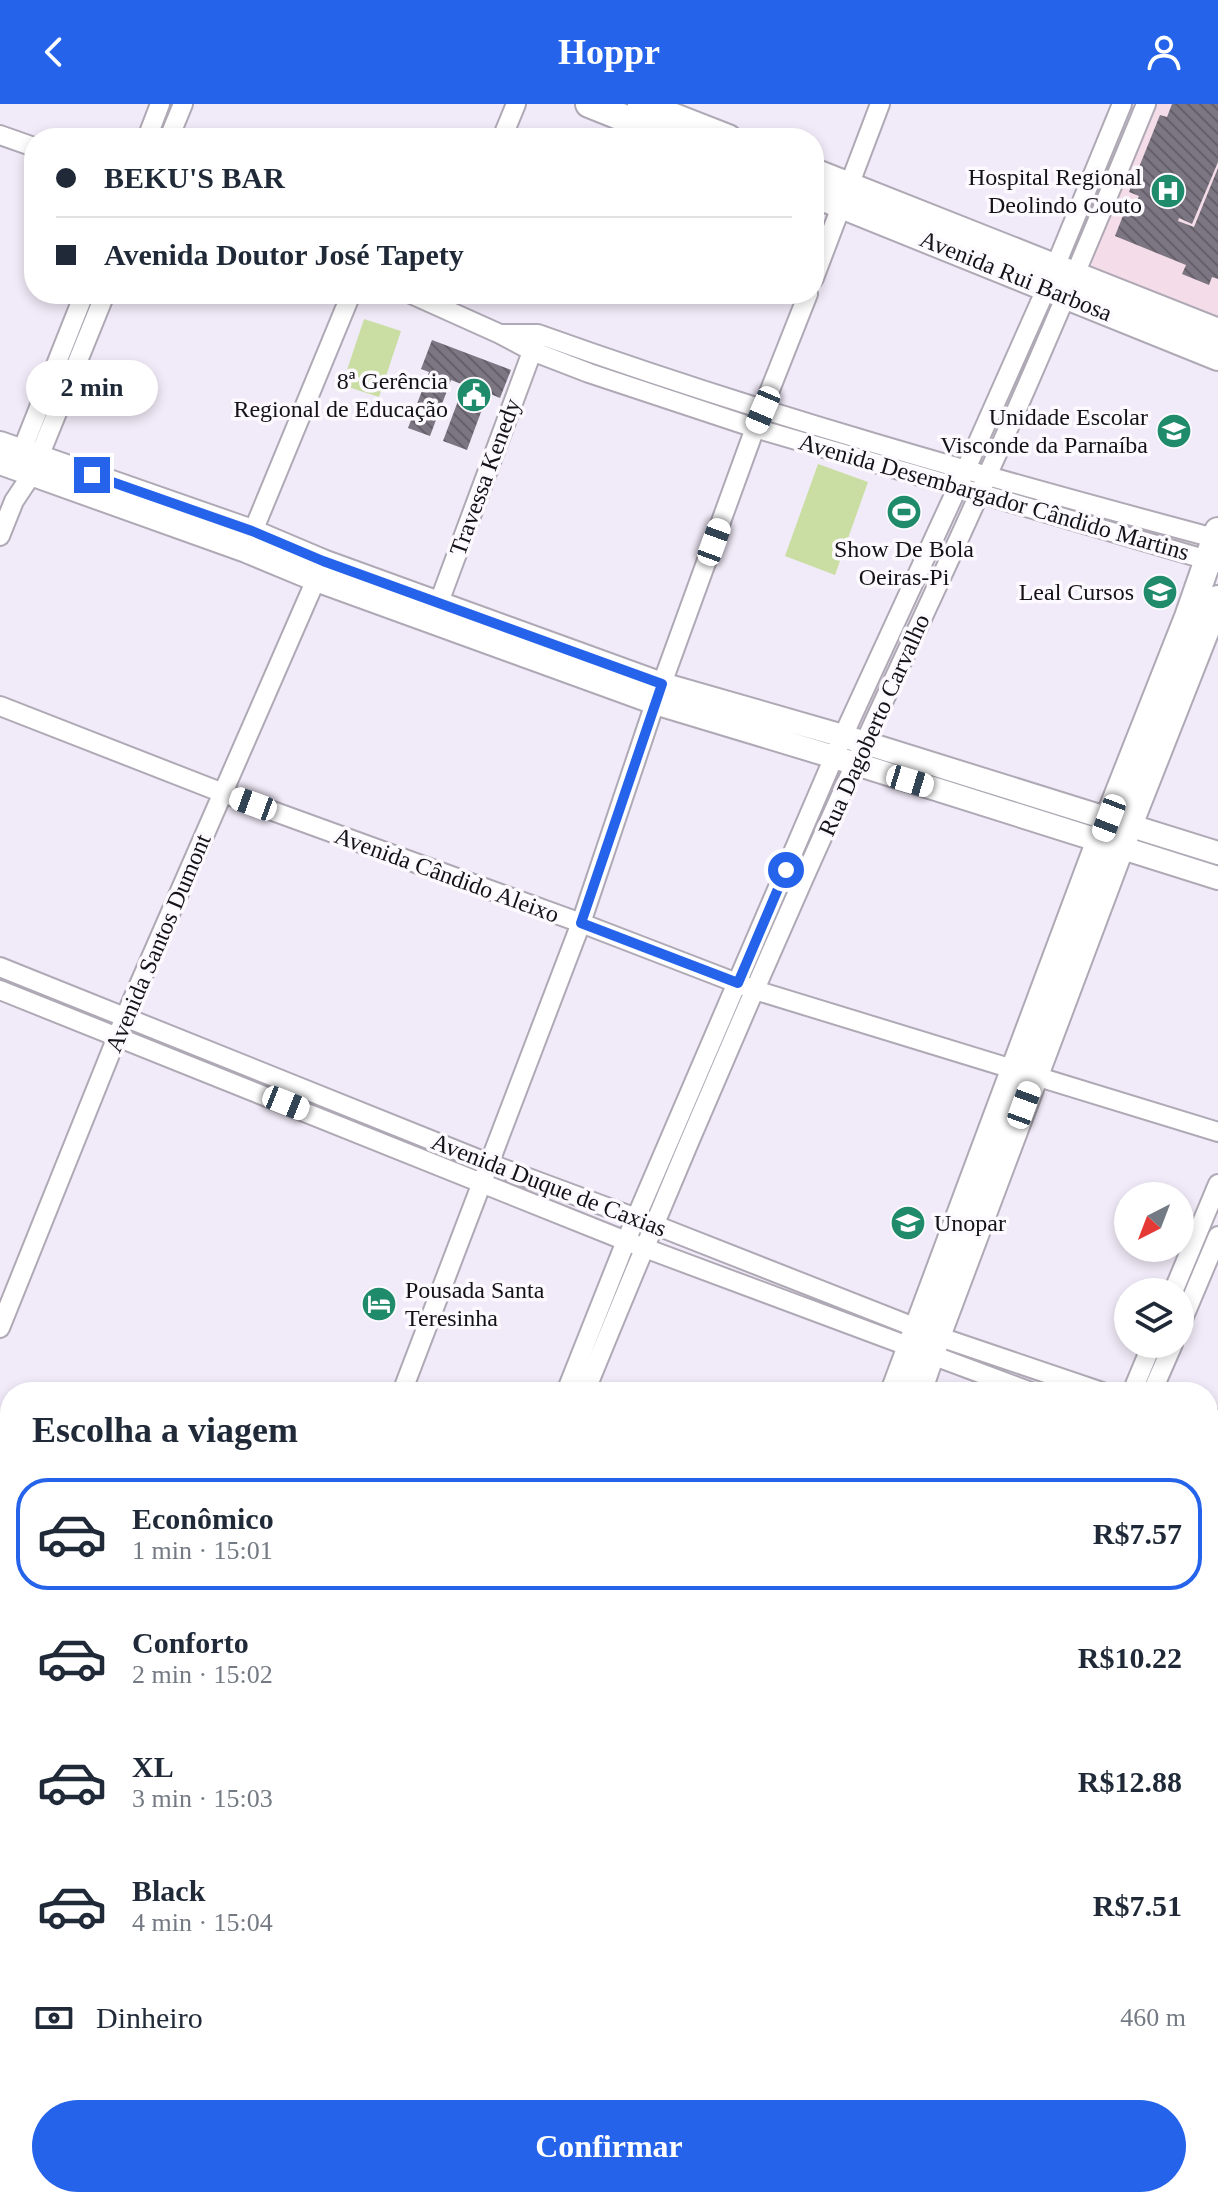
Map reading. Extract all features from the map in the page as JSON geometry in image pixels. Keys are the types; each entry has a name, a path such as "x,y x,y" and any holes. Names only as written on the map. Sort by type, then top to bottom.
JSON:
{"main road":[{"path":"589,104 618,109 655,128"},
{"path":"641,104 702,128"},
{"name":"Avenida Rui Barbosa","path":"824,179 846,195 1061,282 1218,357"},
{"name":"Avenida Rui Barbosa","path":"824,194 846,195"},
{"name":"Avenida Rui Barbosa","path":"1061,282 1218,332"},
{"path":"900,1382 924,1342 1115,833 1215,546"},
{"path":"1115,833 1218,599"},
{"path":"919,1382 924,1342"}],"street":[{"path":"151,128 160,104"},
{"path":"173,128 183,104"},
{"path":"506,128 516,104"},
{"path":"824,252 880,104"},
{"name":"Rua Dagoberto Carvalho","path":"849,750 984,485 1061,282 1122,104"},
{"name":"Rua Dagoberto Carvalho","path":"589,1382 655,1225 747,987 966,469 1061,282 1146,104"},
{"path":"0,135 24,143"},
{"path":"0,536 14,501 18,459 80,304"},
{"path":"18,459 100,304"},
{"path":"249,541 347,304"},
{"name":"Avenida Desembargador Cândido Martins","path":"444,304 500,334 535,343 958,488 984,485 1215,546"},
{"path":"406,1382 581,923 658,694 804,304"},
{"name":"Travessa Kenedy","path":"436,612 535,343"},
{"name":"Avenida Desembargador Cândido Martins","path":"759,419 966,469 984,485"},
{"path":"18,459 249,541 658,694 1115,833 1218,878"},
{"name":"Avenida Santos Dumont","path":"0,1328 125,1017 320,570"},
{"name":"Avenida Cândido Aleixo","path":"0,706 223,793 747,987 1218,1132"},
{"path":"1115,833 1218,853"},
{"name":"Avenida Duque de Caxias","path":"0,967 488,1163 655,1225 1010,1382"},
{"name":"Rua Dagoberto Carvalho","path":"570,1382 626,1241 747,987"},
{"name":"Avenida Duque de Caxias","path":"0,990 626,1241 924,1342 1066,1382"},
{"path":"1179,1278 1218,1184"},
{"path":"1194,1293 1218,1236"},
{"path":"1136,1382 1146,1358"},
{"path":"1156,1382 1167,1358"}],"shaded area":[{"name":"Hospital Regional Deolindo Couto","path":"1152,104 1218,104 1218,329 1086,279"}],"green space":[{"path":"364,319 401,331 379,397 342,385"},
{"path":"818,464 868,482 835,575 785,556"}],"building":[{"name":"Hospital Regional Deolindo Couto","path":"1172,104 1218,104 1218,162 1192,224 1179,218 1178,221 1194,227 1218,168 1218,279 1212,277 1209,285 1182,274 1186,265 1115,236 1126,208 1133,211 1139,196 1129,192 1160,115 1167,117"},
{"name":"8ª Gerência Regional de Educação","path":"432,340 511,370 500,398 488,393 467,450 443,441 464,385 451,380 430,436 408,428 429,372 421,369"}],"place":[{"name":"Hospital Regional Deolindo Couto","path":"1168,191"},
{"name":"8ª Gerência Regional de Educação","path":"474,395"},
{"name":"Unidade Escolar Visconde da Parnaíba","path":"1174,431"},
{"name":"Show De Bola Oeiras-Pi","path":"904,512"},
{"name":"Leal Cursos","path":"1160,592"},
{"name":"Unopar","path":"908,1223"},
{"name":"Pousada Santa Teresinha","path":"379,1304"}],"route":[{"path":"92,475 252,531 323,561 662,684 581,923 738,983 786,870"}]}
